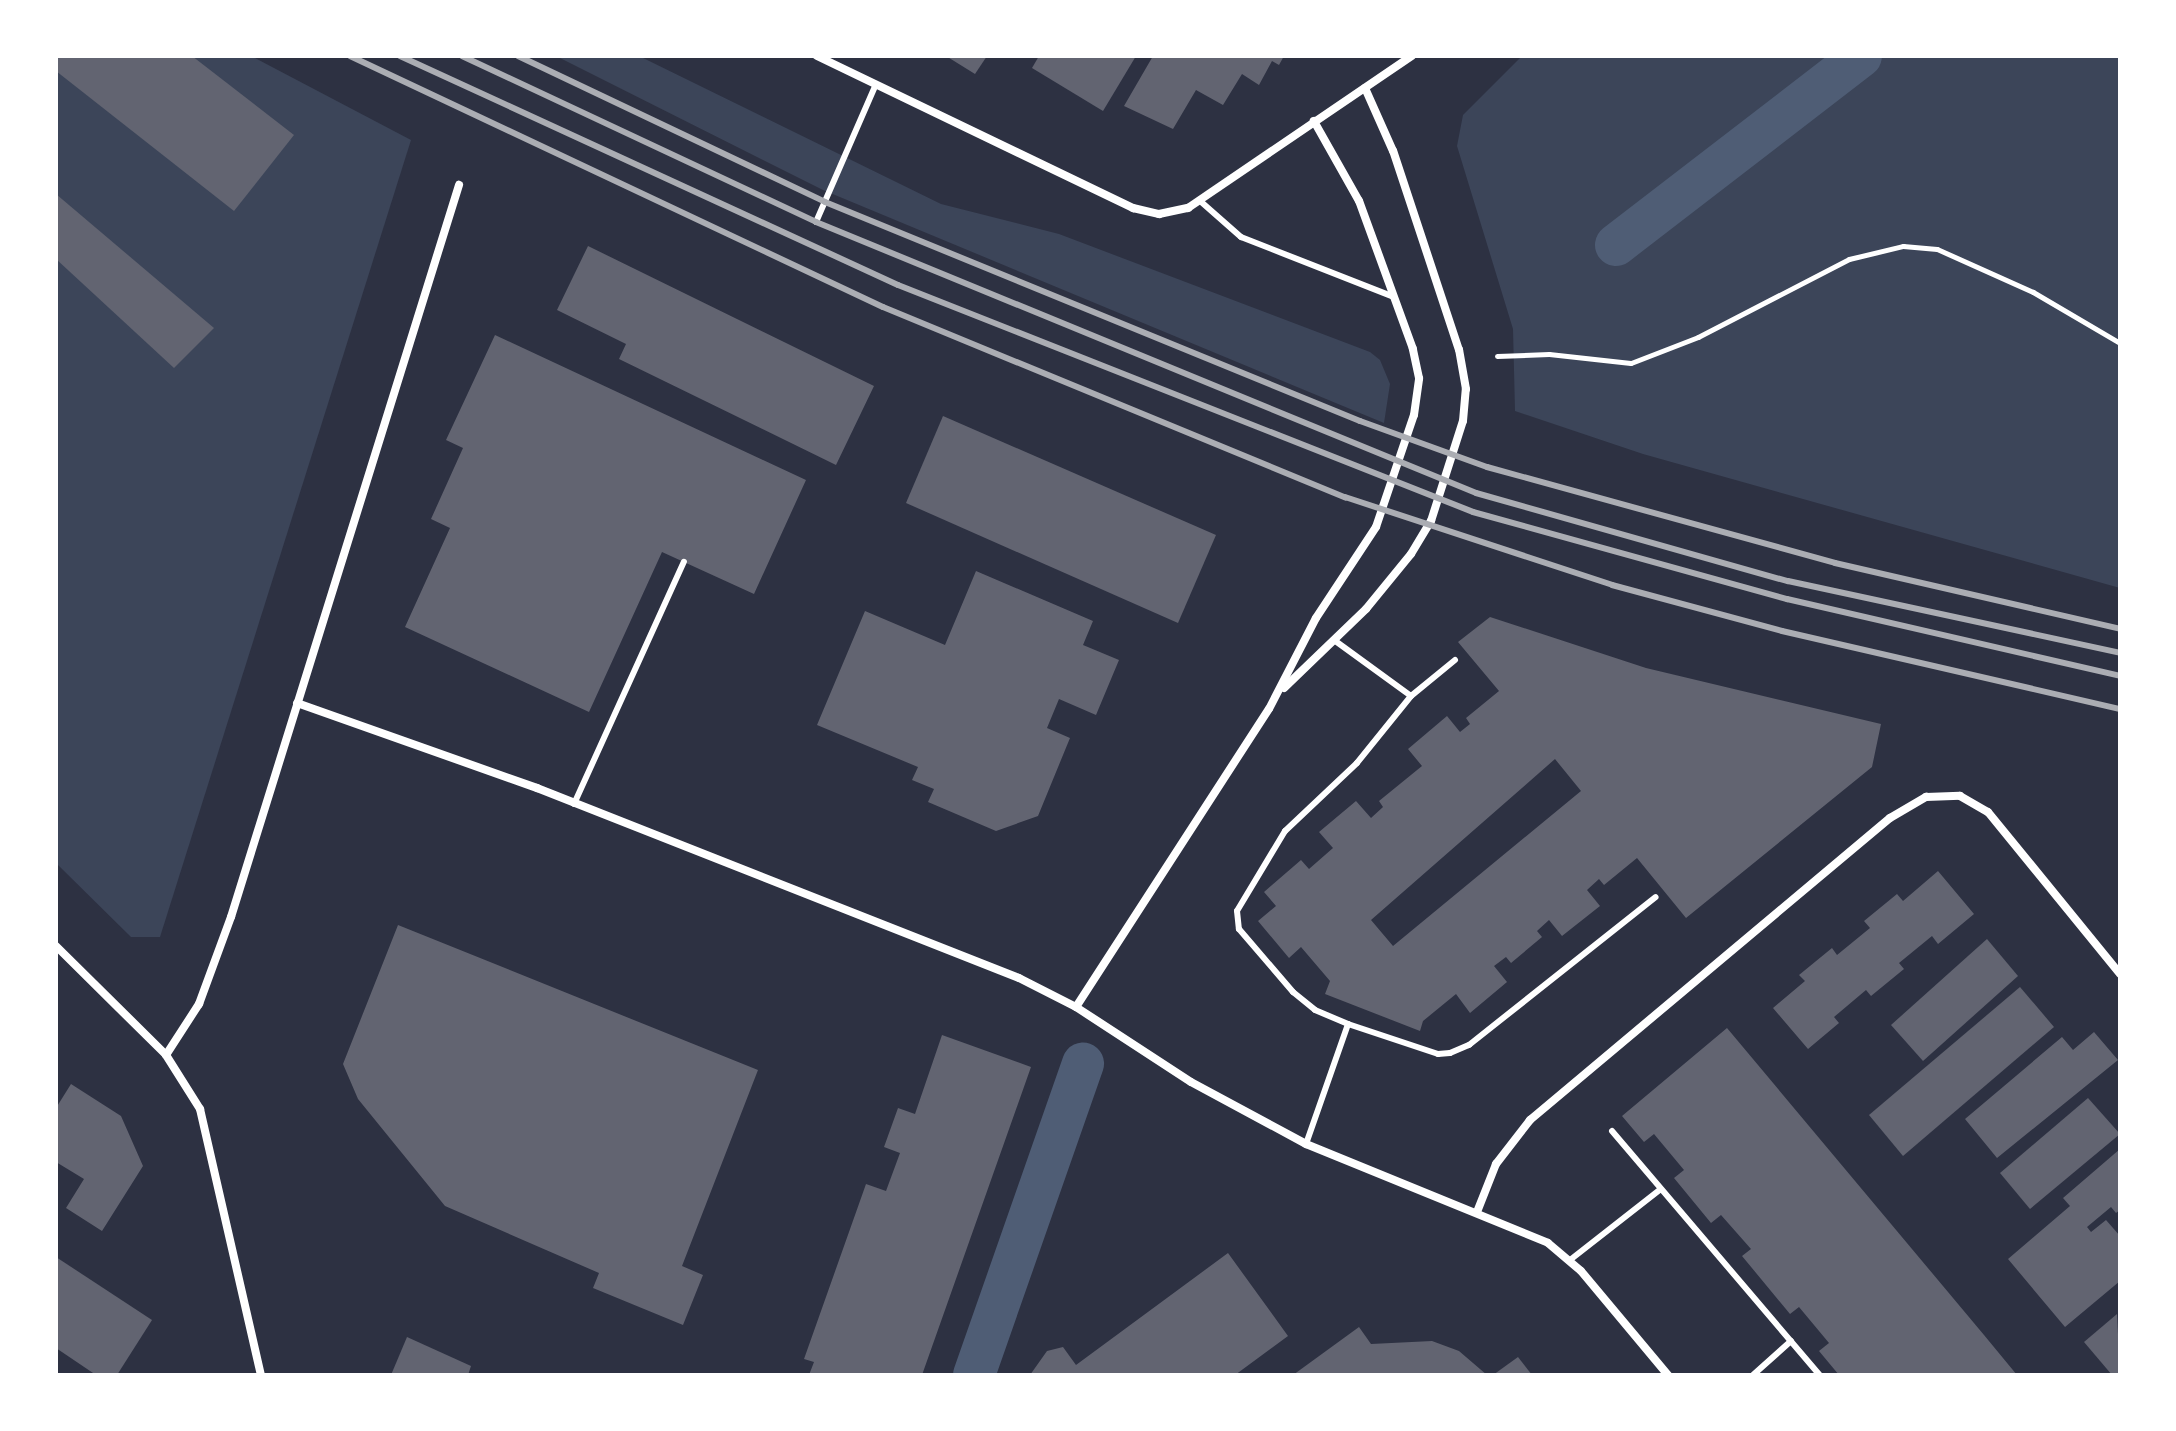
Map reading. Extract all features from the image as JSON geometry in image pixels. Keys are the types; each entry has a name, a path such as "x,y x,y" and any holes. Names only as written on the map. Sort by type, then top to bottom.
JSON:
{"street":[{"path":"817,56 1142,211 1173,213 1199,200 1412,56"},
{"path":"1277,694 1383,589 1426,530 1459,442 1466,389 1459,350 1416,214 1365,88"},
{"path":"1076,1007 1277,694 1316,618 1376,527 1409,433 1419,378 1359,201 1314,121"},
{"path":"166,1055 208,982 459,185"},
{"path":"297,703 574,804 1019,978 1076,1007 1191,1082 1306,1144 1524,1229 1570,1260 1668,1375"},
{"path":"1477,1212 1496,1164 1530,1120 1890,818 1926,797 1946,794 1976,802 1988,812 2120,974"},
{"path":"56,946 166,1055 189,1085 210,1139 261,1375"}],"lane":[{"path":"816,222 876,84"},
{"path":"1199,200 1241,237 1394,297"},
{"path":"574,804 684,562"},
{"path":"1334,640 1411,696"},
{"path":"1455,660 1411,696 1357,763 1285,831 1237,911 1239,929 1293,992 1315,1010 1438,1054 1459,1051 1656,897"},
{"path":"1306,1144 1348,1024"},
{"path":"1612,1131 1820,1375"},
{"path":"1570,1260 1661,1189"},
{"path":"1753,1375 1791,1341"}],"path":[{"path":"1497,356 1549,354 1631,363 1698,337 1849,259 1903,246 1937,249 2033,292 2120,343"}],"shaded area":[{"path":"56,56 251,56 411,140 160,937 131,937 56,863"},
{"path":"556,56 639,56 941,204 1059,234 1370,352 1380,360 1390,384 1384,423 823,190"},
{"path":"1522,56 2120,56 2120,588 1643,454 1515,411 1513,329 1457,146 1463,115"}],"building":[{"path":"56,56 192,56 294,135 234,211 56,71"},
{"path":"946,56 987,56 975,74"},
{"path":"1039,56 1136,56 1103,111 1032,68"},
{"path":"1153,56 1284,56 1279,65 1272,61 1259,85 1242,74 1223,105 1196,90 1173,129 1124,106"},
{"path":"56,194 214,328 174,368 56,259"},
{"path":"588,246 874,386 836,465 619,359 626,344 557,310"},
{"path":"495,335 806,480 754,594 662,552 589,712 405,627 450,528 431,519 463,448 446,440"},
{"path":"943,416 1216,535 1178,623 906,503"},
{"path":"976,571 1093,621 1083,645 1119,660 1096,715 1059,699 1047,728 1070,738 1038,816 996,831 928,802 934,789 912,780 918,767 817,725 865,611 945,645"},
{"path":"1490,617 1646,668 1881,724 1872,767 1686,918 1637,858 1604,885 1599,879 1587,890 1600,906 1562,936 1549,920 1537,931 1542,937 1511,963 1506,957 1494,966 1507,982 1470,1013 1456,994 1423,1021 1420,1031 1325,994 1330,981 1301,947 1289,958 1258,921 1276,906 1264,892 1301,860 1309,869 1333,848 1319,832 1356,801 1371,818 1383,807 1379,801 1422,766 1408,749 1447,716 1460,732 1470,724 1466,718 1499,691 1458,642","holes":["1555,759 1581,791 1393,946 1371,920"]},
{"path":"1938,871 1974,914 1938,944 1932,936 1899,963 1904,969 1871,996 1866,990 1834,1017 1839,1023 1808,1049 1773,1008 1805,981 1799,975 1832,948 1837,955 1870,928 1864,921 1897,894 1903,901"},
{"path":"398,925 758,1070 682,1266 703,1275 683,1325 593,1288 599,1273 445,1206 358,1099 343,1064"},
{"path":"1987,939 2018,976 1923,1061 1891,1025"},
{"path":"2020,987 2054,1027 1903,1156 1869,1115"},
{"path":"1727,1028 2017,1375 1839,1375 1819,1351 1829,1343 1799,1307 1790,1314 1742,1256 1751,1249 1721,1215 1711,1223 1674,1178 1684,1170 1654,1134 1644,1142 1622,1116"},
{"path":"2094,1032 2118,1060 1997,1158 1965,1119 2062,1037 2073,1050"},
{"path":"942,1035 1031,1067 922,1375 809,1375 814,1362 804,1359 866,1184 886,1191 900,1153 884,1147 898,1108 915,1114"},
{"path":"71,1084 121,1116 143,1166 102,1231 66,1208 84,1179 56,1162 56,1108"},
{"path":"2088,1098 2120,1134 2030,1209 2000,1173"},
{"path":"2120,1149 2120,1210 2116,1213 2111,1207 2087,1227 2091,1232 2106,1220 2120,1236 2120,1281 2065,1327 2008,1259 2070,1206 2063,1198"},
{"path":"1228,1253 1288,1336 1235,1375 1030,1375 1047,1351 1063,1347 1076,1365"},
{"path":"56,1257 152,1320 117,1375 96,1375 56,1348"},
{"path":"2117,1314 2120,1375 2112,1375 2084,1342"},
{"path":"1359,1327 1371,1344 1432,1341 1459,1351 1487,1375 1293,1375"},
{"path":"407,1337 471,1366 468,1375 391,1375"},
{"path":"1518,1357 1532,1375 1493,1375"}],"waterway":[{"path":"1616,245 1861,56"},
{"path":"974,1375 1083,1063"}],"railway":[{"path":"350,56 883,307 1345,497 1612,585 1782,631 2120,709"},
{"path":"400,56 898,285 1473,512 1787,599 2120,676"},
{"path":"462,56 816,222 1476,493 1788,581 2120,653"},
{"path":"518,56 825,202 1360,421 1487,467 1835,563 2120,629"}]}
